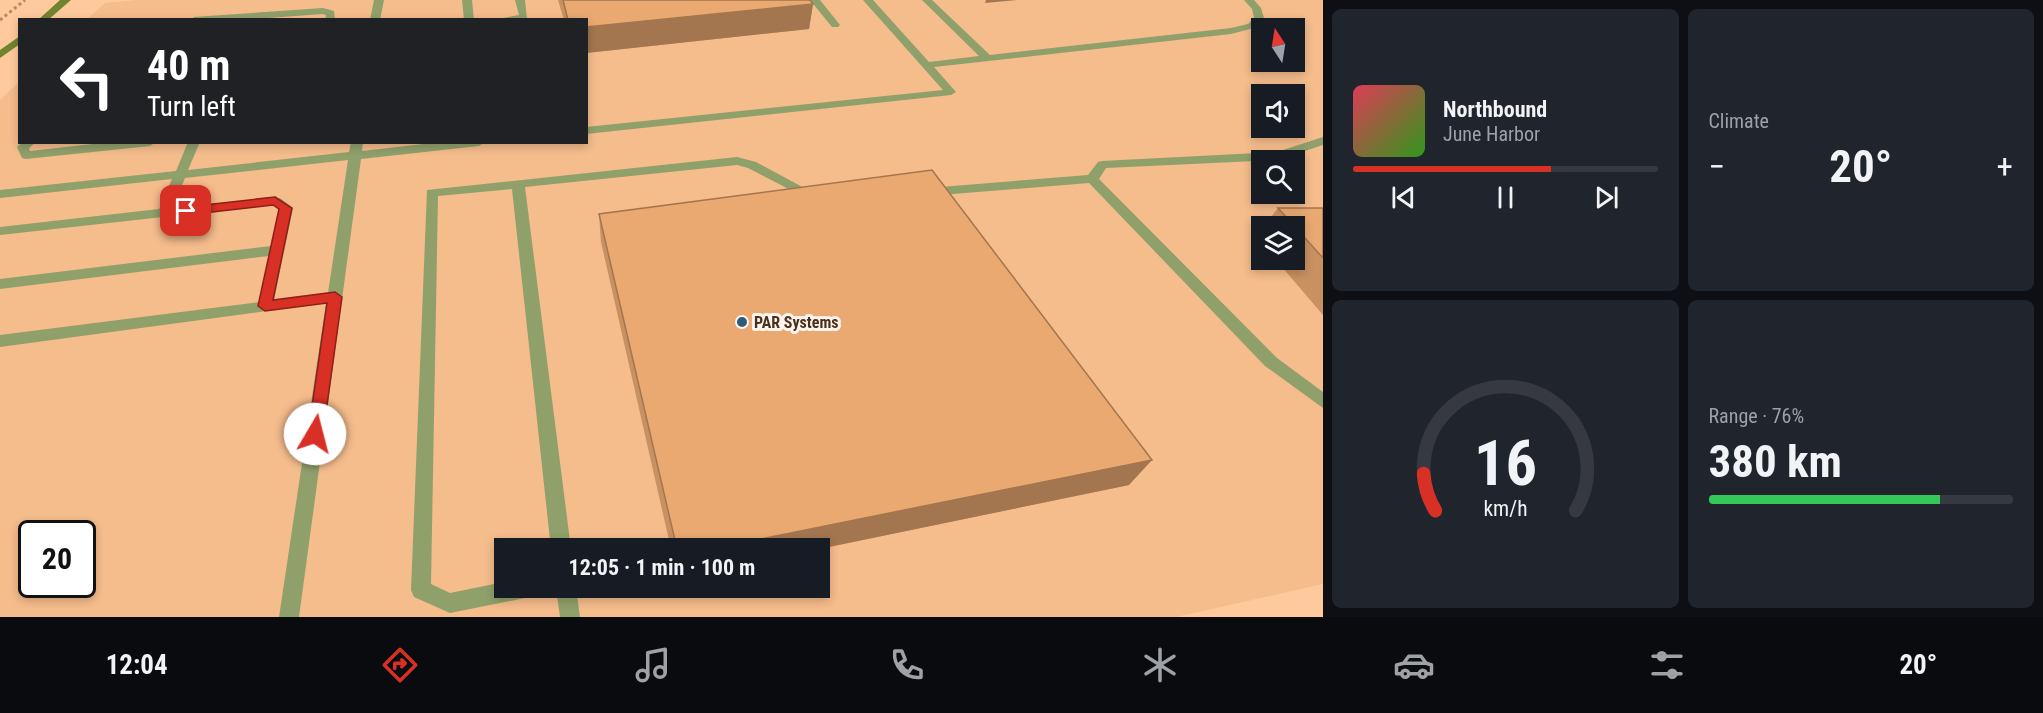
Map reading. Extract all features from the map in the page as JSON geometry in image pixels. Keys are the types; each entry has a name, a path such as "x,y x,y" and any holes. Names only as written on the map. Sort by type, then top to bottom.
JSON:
{"street":[{"path":"44,18 66,0"},
{"path":"0,55 18,41"}],"lane":[{"path":"375,18 379,0"},
{"path":"467,0 469,18"},
{"path":"520,0 524,18"},
{"path":"815,0 835,26"},
{"path":"588,131 951,92 868,0"},
{"path":"927,0 987,58"},
{"path":"927,65 1231,31 1251,26 1259,18 1256,8 1249,0"},
{"path":"223,18 323,11 331,13 330,18"},
{"path":"915,194 1092,179 1102,165 1278,156 1323,141"},
{"path":"27,144 23,147 26,155 131,144"},
{"path":"164,213 193,144"},
{"path":"0,194 181,175 356,149 444,144"},
{"path":"289,617 356,149"},
{"path":"494,594 450,603 422,590 432,193 737,161 752,165 817,198 834,200"},
{"path":"1092,179 1271,362 1323,401"},
{"path":"518,184 560,538"},
{"path":"0,231 275,201 286,208 265,306"},
{"path":"0,284 277,250"},
{"path":"0,341 335,297"},
{"path":"567,598 570,617"}],"path":[{"path":"0,20 25,0"}],"shaded area":[{"path":"138,0 1323,0 1323,584 1176,617 0,617 0,100 18,83 18,144 588,144 588,18 88,18 105,3"}],"building":[{"path":"563,0 810,0 813,4 588,27 588,18 568,18"},
{"path":"932,170 1152,460 766,538 674,538 599,214"},
{"path":"1278,208 1323,208 1323,258 1305,238 1305,216 1285,216"}],"place":[{"name":"PAR Systems","path":"742,322"}],"route":[{"path":"186,211 275,201 286,208 265,306 335,297 315,434"}]}
